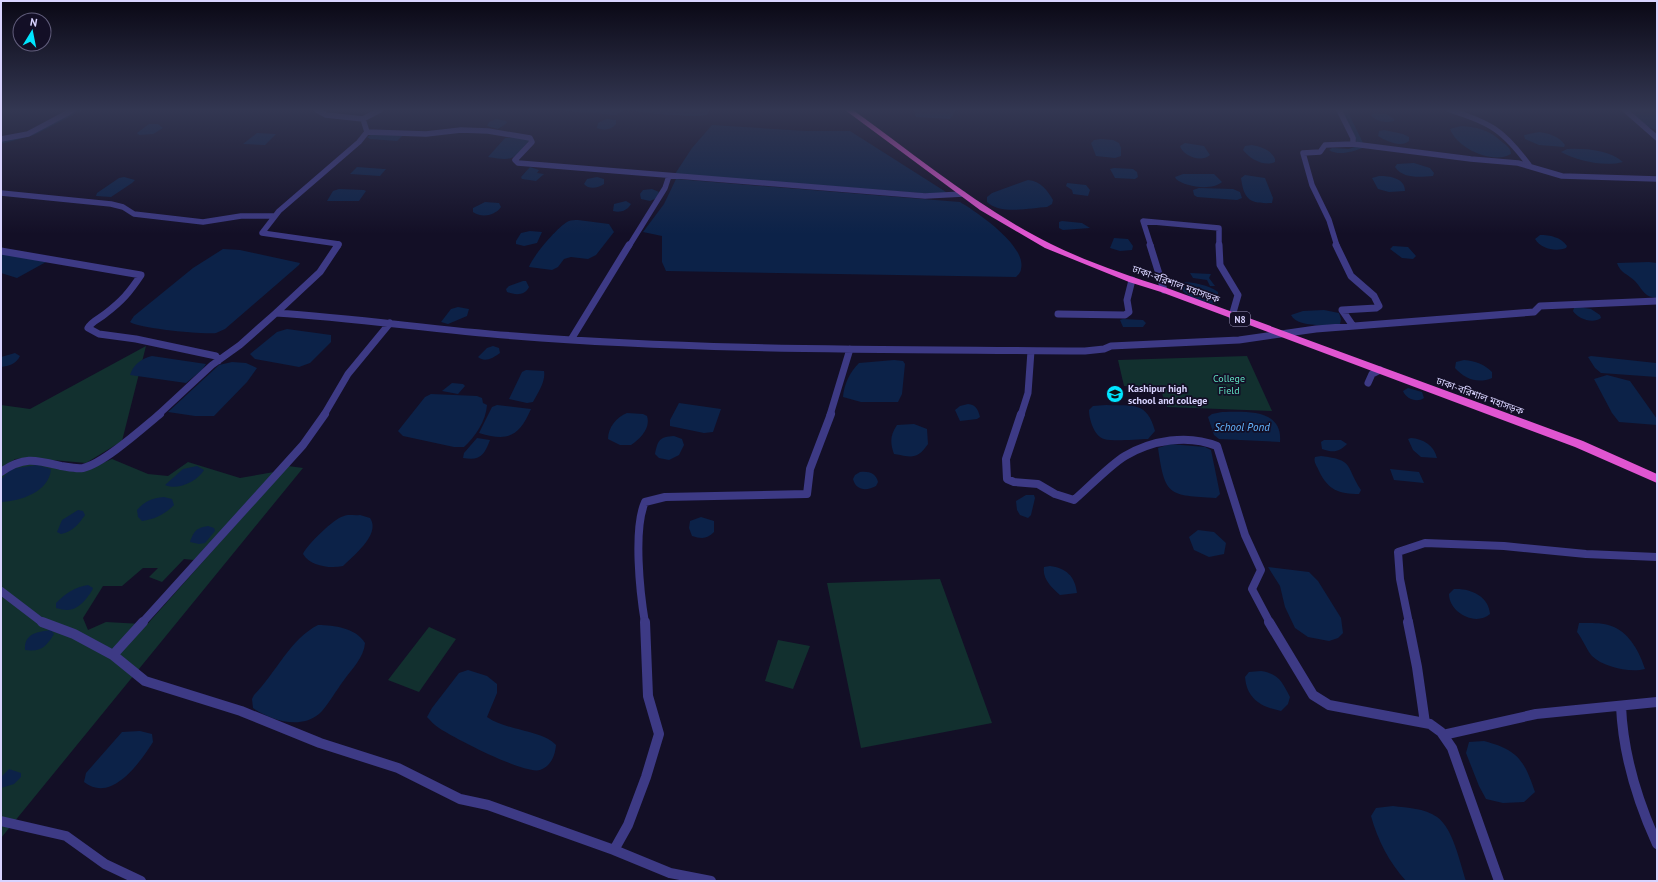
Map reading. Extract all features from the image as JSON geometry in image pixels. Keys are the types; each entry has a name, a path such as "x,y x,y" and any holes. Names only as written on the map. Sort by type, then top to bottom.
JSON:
{"highway":[{"name":"ঢাকা-বরিশাল মহাসড়ক","path":"904,151 963,194 1048,246 1132,280 1164,290 1579,444 1657,479"}],"street":[{"path":"1,472 7,466 25,460 48,461 79,468 90,466 134,438 218,361 234,350 276,313 318,274 336,252 339,244 262,233 275,216 349,151"},
{"path":"523,151 517,157 515,162 669,176 925,196 963,194"},
{"path":"1321,151 1303,153 1309,179 1329,220 1334,241 1351,276 1374,296 1379,306 1376,308 1342,310 1353,326"},
{"path":"1413,151 1529,165 1562,176 1654,179 1657,185"},
{"path":"1519,151 1529,165"},
{"path":"572,338 665,188 669,176"},
{"path":"1,193 111,204 123,207 134,214 203,222 241,216 275,216"},
{"path":"1164,290 1143,221 1219,228 1220,265 1238,295 1232,316"},
{"path":"1,251 141,275 129,294 103,316 91,323 88,328 98,334 136,339 216,356 218,361"},
{"path":"1058,314 1125,315 1129,312 1128,300 1132,280"},
{"path":"276,313 515,336 702,346 1031,352 1104,350 1111,346 1223,342 1286,336 1316,329 1534,312 1540,306 1657,301"},
{"path":"113,655 303,445 317,427 348,374 390,323"},
{"path":"614,850 628,826 646,777 651,756 659,734 648,696 645,625 640,596 639,526 641,511 645,502 665,497 807,494 810,469 836,399 850,349"},
{"path":"1031,352 1028,393 1006,459 1007,479 1014,482 1038,484 1055,494 1074,500 1125,456 1159,442 1176,440 1205,441 1217,446 1227,482 1245,535 1261,570 1252,588 1262,610 1306,685 1313,695 1329,705 1433,725 1443,735 1452,748 1499,881"},
{"path":"1368,383 1372,374 1380,370"},
{"path":"1425,723 1421,704 1417,660 1398,574 1398,552 1425,543 1504,546 1586,554 1657,557"},
{"path":"1,591 44,624 74,634 113,655 145,681 241,711 320,743 398,768 460,799 488,805 614,850 670,873 711,881"},
{"path":"1443,735 1536,714 1657,702"},
{"path":"1621,706 1624,743 1631,772 1648,825 1657,844"},
{"path":"1,821 66,836 105,864 141,881"}],"green space":[{"path":"146,346 122,441 86,463 30,458 15,459 1,470 1,405 30,409"},
{"name":"College Field","path":"1247,356 1272,411 1167,407 1160,388 1124,386 1118,360"},
{"path":"112,459 148,474 168,476 188,462 240,478 274,472 194,560 184,559 162,582 149,577 158,568 143,568 122,586 103,586 83,618 88,630 106,622 142,624 143,629 288,466 303,468 1,838 1,476 10,467 23,461 88,469"},
{"path":"940,579 992,723 861,748 827,583"},
{"path":"429,627 456,639 419,692 388,680"},
{"path":"778,640 810,646 793,689 765,681"}],"water":[{"path":"493,151 520,151 512,158 508,159 488,157"},
{"path":"690,151 882,151 946,192 944,194 932,194 675,174"},
{"path":"1094,151 1121,151 1121,156 1115,158 1096,156"},
{"path":"1183,151 1207,151 1210,155 1197,158"},
{"path":"1244,151 1269,151 1275,159 1275,162 1266,164 1249,156"},
{"path":"1473,151 1510,151 1511,154 1503,157 1494,157"},
{"path":"1561,152 1604,152 1618,158 1623,162 1608,164 1591,162 1575,158"},
{"path":"1414,163 1430,168 1434,173 1433,176 1417,177 1402,174 1395,167 1397,164"},
{"path":"357,167 386,169 380,176 350,174"},
{"path":"530,167 539,170 537,173 544,174 536,181 522,179 521,177"},
{"path":"1110,169 1133,169 1137,172 1138,177 1135,179 1115,178"},
{"path":"1183,174 1214,174 1222,182 1218,185 1205,187 1192,186 1176,179 1175,177"},
{"path":"1245,175 1265,178 1273,198 1272,203 1258,203 1246,196 1241,178"},
{"path":"1379,176 1392,177 1400,181 1405,191 1389,192 1378,189 1372,178"},
{"path":"124,177 135,180 111,197 96,196 97,193 119,178"},
{"path":"597,177 604,179 604,184 594,188 588,187 584,184 587,179"},
{"path":"676,179 960,202 978,213 1009,240 1021,260 1021,270 1016,277 666,271 662,262 662,236 643,232 664,204"},
{"path":"1028,180 1037,182 1043,187 1053,200 1052,204 1047,207 1007,210 993,206 987,202 987,197 992,193"},
{"path":"1067,183 1086,185 1090,190 1088,196 1073,194 1072,190 1066,186"},
{"path":"1199,188 1233,189 1240,192 1242,198 1237,200 1197,197 1194,195 1193,190"},
{"path":"339,189 366,191 359,201 327,201 333,191"},
{"path":"652,189 659,192 657,198 650,201 641,199 640,194 643,190"},
{"path":"626,201 631,204 625,210 621,212 613,211 614,204"},
{"path":"485,202 499,203 501,207 492,214 488,215 480,215 473,212 473,208"},
{"path":"578,220 609,224 614,232 596,255 588,259 571,257 564,259 558,267 552,270 529,267 540,249 559,228 569,221"},
{"path":"1059,222 1082,223 1090,228 1063,230 1059,228"},
{"path":"530,231 542,232 537,243 524,246 516,244 516,241 521,233"},
{"path":"1540,235 1555,237 1562,240 1567,246 1566,248 1558,250 1549,249 1541,245 1535,239"},
{"path":"1114,238 1128,239 1133,246 1132,250 1120,251 1110,248"},
{"path":"1393,246 1408,247 1416,256 1413,259 1402,258 1390,249"},
{"path":"223,249 240,250 300,263 225,329 216,333 199,333 145,327 130,322 134,316 193,268"},
{"path":"1,253 46,262 17,278 1,273"},
{"path":"1617,263 1657,263 1657,298 1646,295 1635,281 1620,269"},
{"path":"1190,273 1211,274 1209,278 1215,286 1210,286 1207,280 1193,278"},
{"path":"526,281 529,287 525,292 513,294 507,292 506,289 509,286"},
{"path":"1181,282 1201,284 1218,292 1218,300 1216,304 1200,301 1186,294 1179,286"},
{"path":"458,307 469,309 467,316 448,324 441,322 451,309"},
{"path":"1578,307 1591,309 1600,315 1601,318 1594,321 1586,320 1575,314 1573,311 1574,308"},
{"path":"1324,310 1339,313 1341,319 1340,324 1306,324 1294,319 1291,315 1303,311"},
{"path":"1120,320 1143,320 1146,323 1143,327 1123,327"},
{"path":"287,329 331,335 331,342 310,363 299,367 255,359 250,354 277,332"},
{"path":"493,346 499,348 500,353 486,360 478,357 487,348"},
{"path":"15,353 20,356 14,363 1,367 1,357"},
{"path":"152,356 206,364 202,370 186,383 130,375 138,362"},
{"path":"1591,356 1656,363 1657,377 1601,373 1595,368 1588,357"},
{"path":"894,360 903,361 905,364 902,394 898,402 861,402 843,397 848,378 859,363"},
{"path":"1464,360 1483,365 1492,372 1492,378 1482,381 1467,378 1455,368 1456,362"},
{"path":"232,362 246,363 257,368 247,382 214,416 195,416 168,412 219,365"},
{"path":"526,370 544,371 543,383 533,402 527,403 509,399 522,372"},
{"path":"1607,375 1630,381 1657,419 1657,425 1619,422 1612,413 1594,379"},
{"path":"452,383 463,384 465,386 458,394 442,391"},
{"path":"1408,388 1422,392 1424,398 1415,400 1409,398 1403,391"},
{"path":"431,394 477,396 482,398 483,403 487,405 485,417 482,423 464,447 454,447 403,436 398,431 425,397"},
{"path":"679,403 721,409 713,432 704,433 670,426 670,420"},
{"path":"968,404 973,405 976,408 980,417 977,419 960,421 955,410 960,406"},
{"path":"497,405 531,409 522,425 512,434 498,437 479,433 492,407"},
{"path":"1106,405 1138,407 1148,414 1155,431 1148,439 1114,440 1100,437 1093,427 1089,410 1093,406"},
{"name":"School Pond","path":"1222,412 1261,414 1269,418 1275,423 1279,431 1280,442 1219,439 1214,435 1208,417 1212,414"},
{"path":"627,413 643,414 647,416 647,425 644,433 634,443 631,445 620,445 608,439 608,435 614,423"},
{"path":"914,424 927,429 928,444 921,453 914,456 894,454 891,439 897,425"},
{"path":"674,436 682,439 684,445 679,455 669,460 659,458 655,454 658,442 662,438"},
{"path":"477,438 490,440 484,453 478,458 474,459 463,458 464,453"},
{"path":"1411,438 1424,441 1431,446 1436,453 1437,458 1421,457 1413,450 1408,439"},
{"path":"1324,440 1341,440 1347,444 1339,450 1330,451 1322,449 1321,442"},
{"path":"1170,444 1205,447 1211,450 1220,494 1216,498 1179,494 1167,485 1163,476 1158,448"},
{"path":"1321,456 1339,460 1348,466 1361,490 1359,494 1340,492 1330,487 1326,483 1314,461 1315,457"},
{"path":"37,465 51,469 45,484 33,494 17,500 1,502 1,480 11,469"},
{"path":"197,466 204,470 197,478 187,484 175,487 165,485 183,469"},
{"path":"1390,469 1419,472 1424,483 1394,480"},
{"path":"860,472 869,472 876,476 878,482 876,486 869,489 859,488 854,483 853,479 855,475"},
{"path":"1026,495 1034,495 1035,498 1031,515 1028,518 1020,515 1017,510 1016,501"},
{"path":"164,497 172,499 174,505 167,511 155,518 147,520 142,521 138,517 137,510 143,504 152,499"},
{"path":"78,510 83,511 85,515 78,524 65,533 61,534 57,532 62,520"},
{"path":"346,515 360,515 370,518 372,531 365,544 343,566 321,566 310,561 303,554 315,539 334,522"},
{"path":"701,517 714,521 714,532 704,538 692,536 689,528 690,521"},
{"path":"208,526 214,528 215,531 205,543 199,544 190,542 196,531"},
{"path":"1198,530 1214,532 1226,543 1224,554 1209,557 1194,550 1189,537"},
{"path":"1050,566 1061,569 1069,574 1074,582 1077,593 1060,595 1048,583 1044,567"},
{"path":"1268,567 1309,572 1318,581 1341,618 1343,633 1338,638 1329,641 1308,637 1295,628 1285,607 1280,586"},
{"path":"88,585 93,588 90,594 79,606 69,610 56,608 56,603 67,593 79,587"},
{"path":"1454,589 1466,590 1478,594 1486,602 1490,614 1484,618 1477,619 1464,616 1458,612 1450,601 1449,594"},
{"path":"1579,623 1606,624 1620,630 1634,645 1645,669 1625,670 1610,666 1597,660 1590,654 1577,632"},
{"path":"318,625 344,628 356,634 365,643 360,658 325,707 319,714 303,722 285,722 268,716 253,708 252,699 254,695 299,639"},
{"path":"51,630 54,634 46,645 35,650 25,650 25,644 29,637 33,634"},
{"path":"468,670 487,676 497,684 497,693 487,717 495,722 542,736 556,745 555,753 547,766 540,770 532,770 505,762 447,733 436,726 427,717 432,708 459,673"},
{"path":"1261,671 1272,674 1276,677 1285,687 1290,697 1288,704 1281,711 1267,707 1256,701 1246,685 1245,677 1249,672"},
{"path":"140,731 152,734 153,742 141,760 124,778 105,788 94,787 84,782 86,773 122,732"},
{"path":"1484,741 1505,748 1523,764 1535,792 1524,802 1503,803 1486,799 1479,786 1466,753 1469,742"},
{"path":"9,769 21,773 21,777 14,784 1,788 1,777"},
{"path":"1393,806 1427,812 1443,822 1452,837 1466,881 1406,881 1394,866 1385,851 1371,816 1376,808"}],"place":[{"name":"Kashipur high school and college","path":"1115,394"}]}
